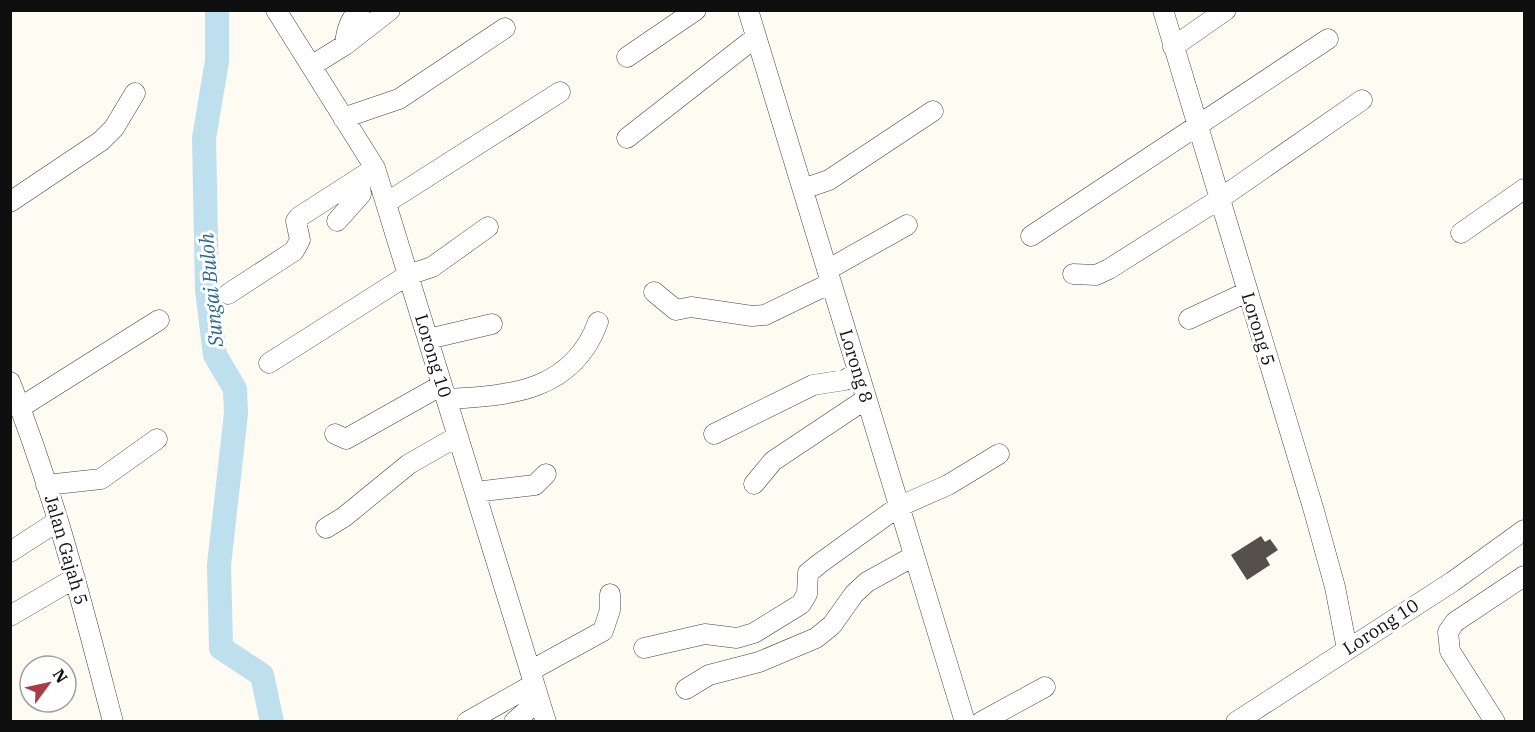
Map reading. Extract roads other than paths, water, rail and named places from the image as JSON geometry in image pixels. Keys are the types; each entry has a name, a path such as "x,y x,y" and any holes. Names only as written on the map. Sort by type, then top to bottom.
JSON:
{"street":[{"name":"Lorong 10","path":"276,10 375,168 546,722"},
{"path":"345,45 346,31 354,15 360,10"},
{"path":"310,66 345,45 390,10"},
{"path":"627,57 696,10"},
{"name":"Lorong 8","path":"748,10 965,722"},
{"name":"Lorong 5","path":"1163,10 1335,587 1347,649"},
{"path":"1173,47 1226,10"},
{"path":"343,118 399,99 505,28"},
{"path":"627,138 756,37"},
{"path":"1031,236 1328,39"},
{"path":"386,203 560,92"},
{"path":"10,202 101,141 114,128 135,93"},
{"path":"1073,274 1096,274 1109,268 1218,200 1362,100"},
{"path":"802,189 830,180 933,111"},
{"path":"228,294 290,255 300,240 296,222 299,217 375,168"},
{"path":"337,221 361,194 359,180"},
{"path":"1461,232 1524,189"},
{"path":"654,292 676,310 691,307 753,316 765,315 907,225"},
{"path":"269,363 408,275 432,267 488,227"},
{"path":"1189,319 1247,292"},
{"path":"21,407 159,320"},
{"path":"335,434 346,439 444,392 485,397 529,390 574,363 591,342 598,321"},
{"path":"428,339 492,324"},
{"path":"714,434 813,385 845,380 858,372"},
{"name":"Jalan Gajah 5","path":"10,381 21,407 58,521 113,722"},
{"path":"754,484 773,461 866,399"},
{"path":"326,528 345,517 409,464 458,435"},
{"path":"46,485 101,479 157,439"},
{"path":"644,648 705,634 737,638 754,633 801,604 807,594 808,573 819,564 898,507 948,485 999,454"},
{"path":"475,492 534,485 546,474"},
{"path":"10,552 58,521"},
{"name":"Lorong 10","path":"1236,722 1452,582 1524,530"},
{"path":"686,689 709,675 759,662 816,638 832,625 854,594 867,582 914,556"},
{"path":"1495,722 1450,651 1448,632 1455,622 1524,576"},
{"path":"10,616 75,578"},
{"path":"467,722 535,685 603,631 610,610 610,594"},
{"path":"514,722 535,685"},
{"path":"981,722 1045,687"}],"waterway":[{"name":"Sungai Buloh","path":"217,10 217,61 204,138 207,290 215,355 235,389 236,413 219,565 221,648 262,675 272,722"}]}
